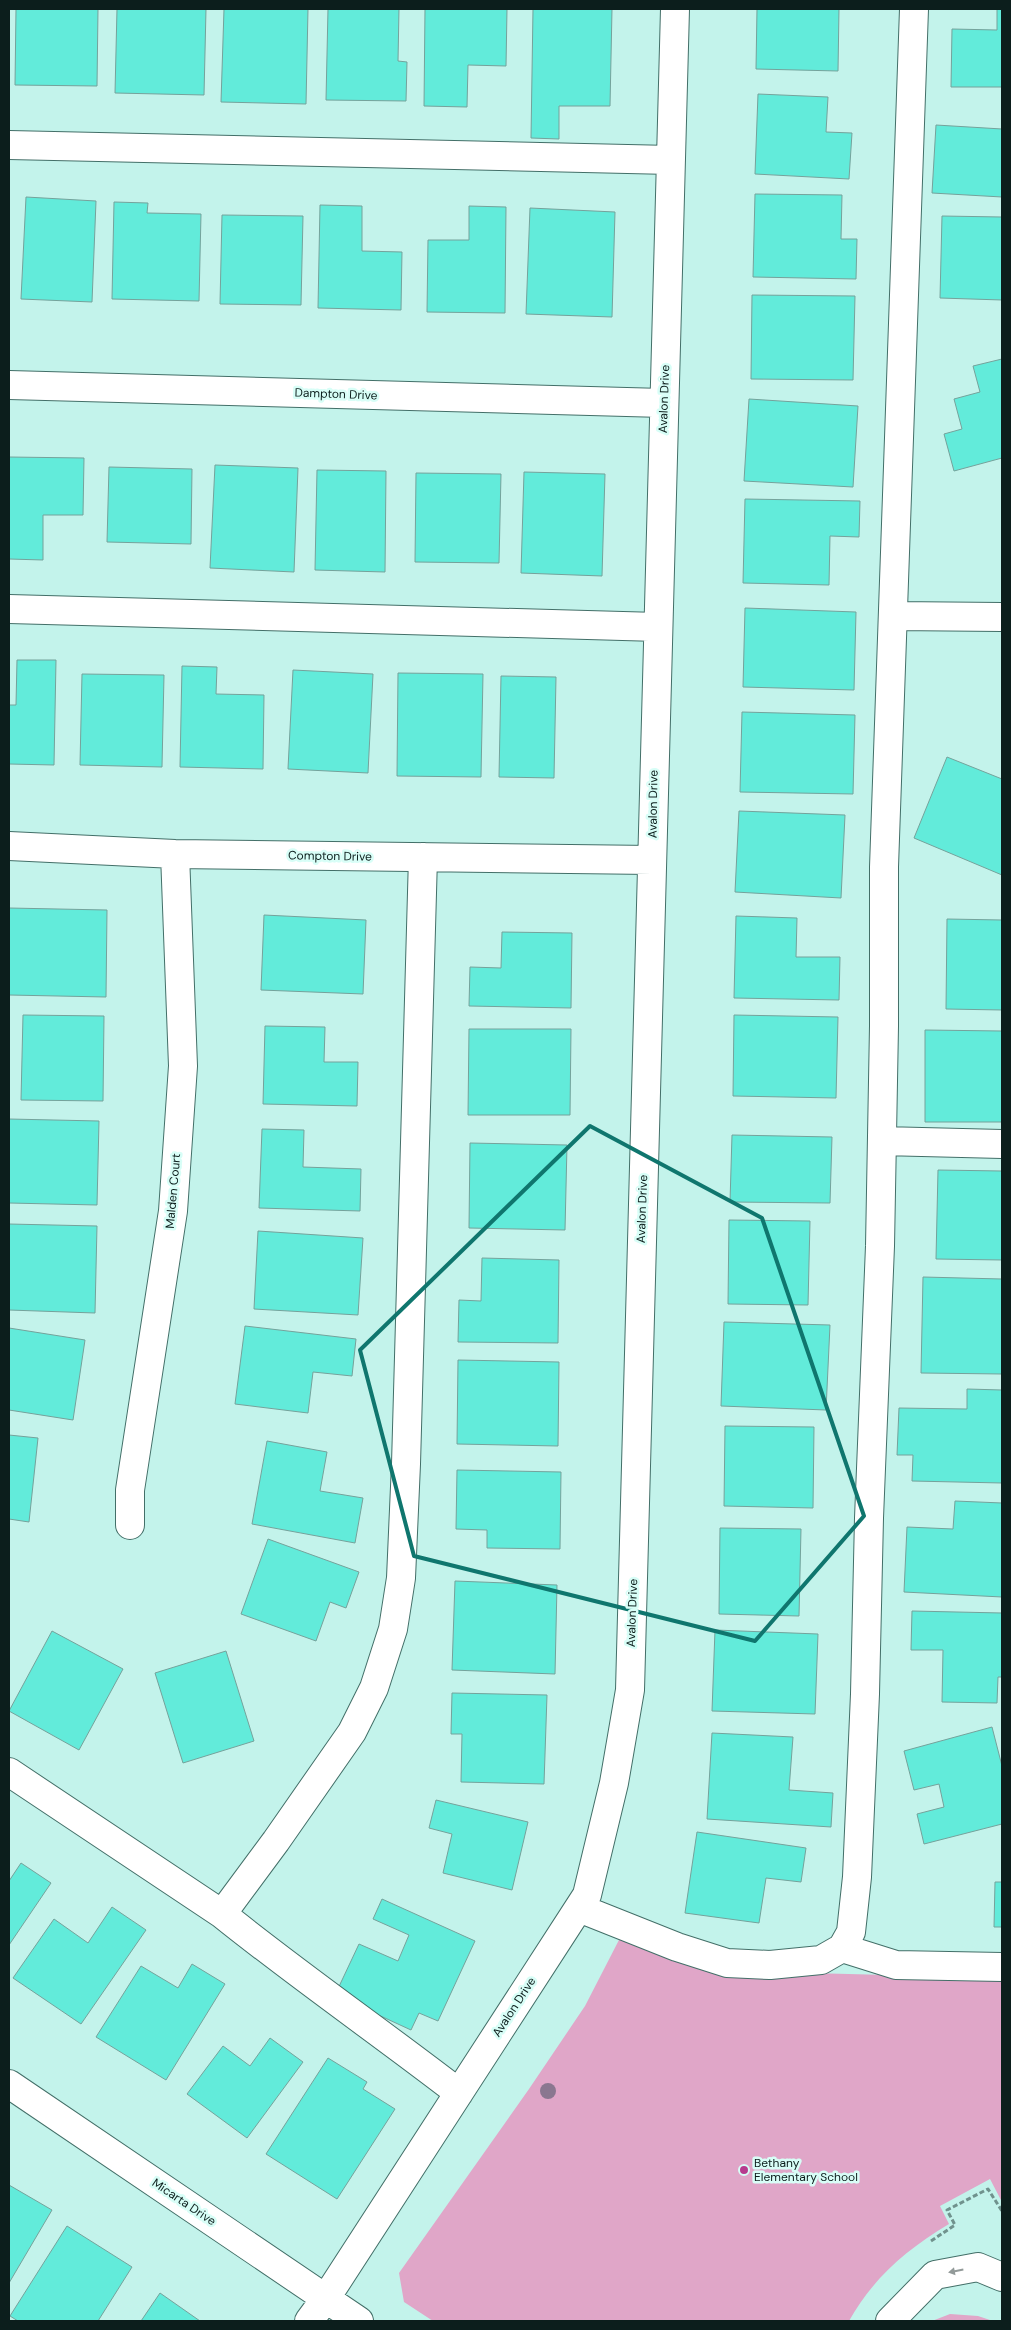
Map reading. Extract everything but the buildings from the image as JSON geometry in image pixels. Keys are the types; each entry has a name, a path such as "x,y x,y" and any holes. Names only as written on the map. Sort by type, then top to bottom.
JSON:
{"street":[{"name":"Avalon Drive","path":"309,2321 326,2298 587,1895 614,1783 630,1690 675,9"},
{"path":"579,1908 677,1948 727,1963 770,1965 821,1960 842,1948 851,1932 857,1867 865,1694 882,1141 884,867 914,9"},
{"path":"9,145 671,160"},
{"name":"Dampton Drive","path":"9,385 664,404"},
{"path":"9,609 658,627"},
{"path":"894,616 1002,616"},
{"name":"Compton Drive","path":"9,846 175,854 652,860"},
{"name":"Malden Court","path":"130,1525 130,1490 173,1211 183,1066 175,854"},
{"path":"222,1914 276,1841 352,1732 374,1688 393,1629 401,1578 406,1464 423,857"},
{"path":"882,1141 1002,1144"},
{"path":"9,1772 222,1914 284,1964 394,2043 459,2093"},
{"path":"842,1948 896,1964 1002,1967"},
{"name":"Micarta Drive","path":"9,2084 359,2321"},
{"path":"890,2321 935,2275 978,2267 1002,2277"}],"highlighted area":[{"path":"590,1126 762,1218 864,1516 755,1641 414,1556 360,1350"}],"shaded area":[{"name":"Bethany Elementary School","path":"620,1938 731,1971 1002,1978 1002,2202 990,2179 940,2206 949,2224 919,2244 892,2266 869,2291 849,2321 433,2321 404,2302 399,2273 585,2006"},
{"path":"950,2314 978,2316 993,2321 932,2321"}],"place":[{"name":"Bethany Elementary School","path":"744,2170"}]}
